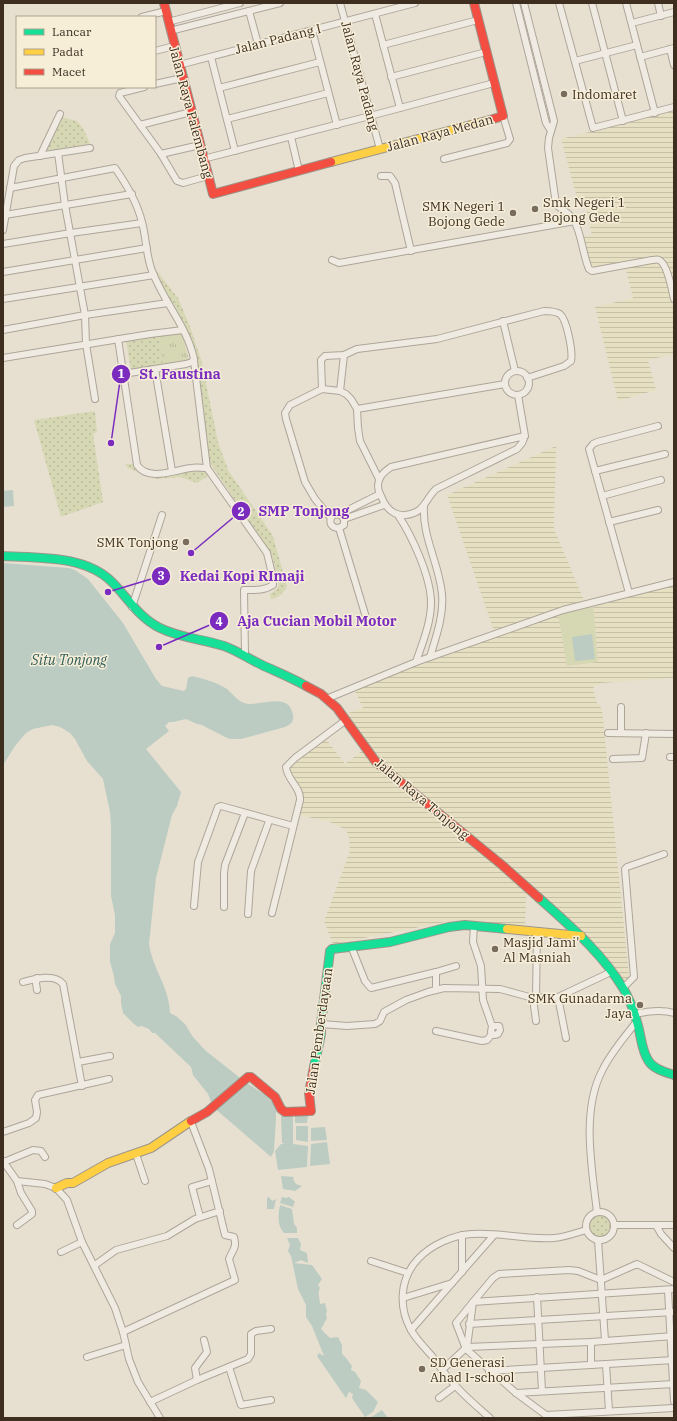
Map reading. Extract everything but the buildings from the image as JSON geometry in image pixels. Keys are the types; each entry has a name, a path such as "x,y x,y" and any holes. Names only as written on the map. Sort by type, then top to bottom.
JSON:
{"street":[{"path":"168,22 239,3 240,13"},
{"path":"170,31 280,3"},
{"name":"Jalan Raya Padang","path":"340,3 380,149"},
{"name":"Jalan Padang I","path":"179,65 415,3"},
{"name":"Jalan Raya Medan","path":"213,194 503,116 474,3"},
{"path":"516,3 546,123 551,131"},
{"path":"524,3 554,121 548,148 556,204 568,212 575,222 588,269 592,271 659,260 663,263 666,269 674,299"},
{"path":"560,3 593,128 674,107"},
{"path":"592,3 623,121"},
{"path":"626,3 655,113"},
{"path":"658,3 661,16"},
{"path":"144,16 165,7"},
{"name":"Jalan Raya Palembang","path":"165,7 213,194"},
{"path":"249,11 258,44"},
{"path":"632,23 674,12"},
{"path":"375,14 400,108"},
{"path":"383,45 478,20"},
{"path":"312,30 337,125"},
{"path":"575,61 637,45"},
{"path":"156,51 174,46"},
{"path":"640,57 672,49 674,65"},
{"path":"391,76 486,52"},
{"path":"211,56 236,151"},
{"path":"219,88 320,62"},
{"path":"156,84 182,78"},
{"path":"203,159 494,83"},
{"path":"140,88 120,93 118,95 180,182 208,176"},
{"path":"227,119 328,93"},
{"path":"140,125 191,112"},
{"path":"40,156 60,114"},
{"path":"444,159 508,142 510,139 503,116"},
{"path":"291,137 299,171"},
{"path":"161,154 200,145"},
{"path":"3,230 14,166 16,163 25,158 90,148"},
{"path":"58,153 65,205 85,315 86,344 95,399"},
{"path":"10,188 115,168 132,194 142,223 154,275 184,330 191,349 194,361 207,468 267,553 272,572 273,585 261,590 244,590 245,655"},
{"path":"381,176 390,176 395,183 411,251"},
{"path":"5,215 132,194"},
{"path":"332,260 339,263 575,222"},
{"path":"3,244 142,223"},
{"path":"3,272 147,248"},
{"path":"3,299 80,288 154,275"},
{"path":"3,330 85,315 168,303"},
{"path":"322,389 322,360 323,357 328,355 344,355 357,349 437,339 503,321 550,311 560,314 566,323 572,351 571,361 564,366 527,378"},
{"path":"503,321 515,371"},
{"path":"3,358 184,330"},
{"path":"118,339 137,465 145,472 154,474 196,467 207,468"},
{"path":"340,391 344,355"},
{"path":"123,374 186,364 194,361"},
{"path":"155,369 172,471"},
{"path":"515,371 524,374 527,378 528,386 523,394 518,395 509,393 505,384 507,376 515,371"},
{"path":"357,410 505,384"},
{"path":"342,516 344,525 339,528 335,528 331,524 331,518 315,499 305,482 286,419 287,409 290,405 322,389 340,391 351,399 357,410 360,441 379,479"},
{"path":"430,657 443,604 441,584 426,533 424,506 427,498 436,489 512,452 520,446 525,436 518,395"},
{"path":"629,593 589,449 593,444 658,426"},
{"path":"416,662 430,613 430,594 416,548 406,527 398,515 384,505 378,488 379,479 386,470 397,465 525,436"},
{"path":"595,471 665,454"},
{"path":"602,496 661,480"},
{"path":"342,516 380,494"},
{"path":"331,518 336,514 342,516 384,505"},
{"path":"398,515 414,513 424,506"},
{"path":"609,522 658,510"},
{"path":"132,607 162,516"},
{"path":"339,528 366,614"},
{"name":"Jalan Raya Tonjong","path":"3,556 63,561 84,565 101,572 112,581 132,607 147,620 159,627 173,633 232,649 263,666 311,688 326,699 337,708 367,752 376,762 502,865 597,952 623,988 636,1018 643,1048 648,1061 659,1070 674,1075"},
{"path":"326,699 416,662 563,610 674,582"},
{"path":"621,707 621,733"},
{"path":"272,913 300,796 298,789 286,768 295,758 346,720"},
{"path":"608,733 674,734"},
{"path":"613,759 642,758 646,734"},
{"path":"194,906 198,862 216,808 221,806 270,821 293,826"},
{"path":"224,907 225,865 244,813"},
{"path":"248,914 251,871 270,821"},
{"path":"623,988 634,977 625,870 627,867 664,854"},
{"path":"436,1030 482,1041 487,1040 492,1034 498,1034 500,1030 496,1025 492,1026 484,1006 481,966 473,942 474,925"},
{"name":"Jalan Pemberdayaan","path":"56,1188 72,1182 108,1163 151,1148 212,1108 248,1077 251,1077 275,1097 281,1110 285,1112 309,1112 311,1108 309,1093 321,1034 330,950 335,948 390,942 449,927 474,925 538,933 581,936"},
{"path":"536,1021 535,998 538,933"},
{"path":"351,946 365,981 371,988 456,966"},
{"path":"436,972 436,990"},
{"path":"321,1024 347,1026 376,1024 380,1021 383,1014 387,1010 406,1000 436,990 482,988 507,990 535,998 558,997 611,972"},
{"path":"37,978 37,990"},
{"path":"23,982 37,978 58,979 65,987 82,1086"},
{"path":"558,997 566,1038"},
{"path":"597,1212 590,1141 592,1100 598,1079 609,1058 636,1018 652,1011 674,1013"},
{"path":"78,1062 110,1056"},
{"path":"3,1132 29,1123 36,1118 37,1112 35,1100 38,1095 109,1079"},
{"path":"123,1332 235,1280 229,1259 236,1244 234,1237 226,1235 212,1181 191,1122"},
{"path":"17,1226 32,1214 32,1211 21,1193 17,1181 3,1161 33,1150 41,1151 45,1157"},
{"path":"136,1154 145,1181"},
{"path":"17,1181 45,1184 56,1188 67,1200 82,1242 95,1265 114,1308 138,1382 160,1418"},
{"path":"200,1217 192,1187 212,1181"},
{"path":"95,1265 116,1250 171,1234 190,1221 220,1211"},
{"path":"597,1212 607,1214 613,1221 614,1226 610,1237 602,1240 591,1237 586,1230 589,1217 597,1212"},
{"path":"656,1225 661,1234 674,1248"},
{"path":"614,1226 674,1225"},
{"path":"490,1418 455,1386 411,1330 405,1314 403,1298 408,1272 429,1250 445,1241 462,1235 472,1234 553,1238 586,1230"},
{"path":"462,1235 462,1272"},
{"path":"411,1330 494,1235"},
{"path":"598,1240 605,1340"},
{"path":"61,1252 82,1242"},
{"path":"371,1261 408,1272"},
{"path":"674,1282 637,1264 601,1280 578,1271 569,1270 499,1274 493,1278 456,1323 466,1348 489,1371 548,1416 674,1408"},
{"path":"403,1298 453,1282"},
{"path":"473,1302 671,1290 674,1401"},
{"path":"537,1297 542,1392"},
{"path":"466,1348 473,1302"},
{"path":"469,1324 672,1312"},
{"path":"150,1402 197,1380 246,1360 251,1356 250,1337 253,1332 271,1329"},
{"path":"442,1370 466,1348 591,1342 672,1336"},
{"path":"197,1380 195,1368 207,1352 204,1340"},
{"path":"591,1342 591,1365"},
{"path":"87,1357 126,1345"},
{"path":"489,1371 673,1360"},
{"path":"606,1364 609,1411"},
{"path":"229,1367 241,1406 271,1400"},
{"path":"516,1393 674,1384"},
{"path":"439,1398 455,1386"}],"shaded area":[{"path":"674,111 674,354 648,360 656,390 618,401 595,307 633,298 624,262 586,270 576,238 592,235 584,200 578,201 561,139"},
{"path":"556,446 554,529 584,600 494,631 447,495"},
{"path":"674,584 674,678 601,683 593,688 597,703 602,709 629,977 624,983 574,924 535,888 526,898 525,926 456,920 333,944 324,921 350,851 349,837 346,830 330,822 299,815 303,794 288,769 326,739 345,764 368,746 345,714 363,708 354,689 558,614 598,662 593,603"}],"green space":[{"path":"61,117 77,121 84,130 90,144 44,151"},
{"path":"156,270 178,298 189,324 201,359 218,442 228,470 273,536 287,587 276,598 271,599 270,594 277,589 279,585 272,555 210,463 200,399 186,333 174,304 168,299"},
{"path":"182,333 189,361 163,365 158,336"},
{"path":"158,336 163,365 131,370 126,341"},
{"path":"95,411 97,432 93,434 103,502 61,517 34,420"},
{"path":"125,464 135,464 143,472 182,473 205,470 210,475 197,483 181,477 156,479 128,468"},
{"path":"593,603 598,662 567,666 558,614"},
{"path":"600,1215 608,1218 611,1226 608,1234 600,1237 592,1234 589,1226 592,1218"}],"water":[{"path":"13,490 14,506 3,507 3,491"},
{"name":"Situ Tonjong","path":"3,563 69,568 75,570 88,579 123,623 156,679 162,686 184,691 186,689 188,678 192,676 210,681 227,689 244,703 279,702 286,703 290,708 293,717 292,722 289,725 241,739 230,739 186,719 169,722 165,726 169,731 146,749 181,792 177,806 172,815 156,878 149,944 151,953 167,994 170,1013 185,1024 193,1037 206,1051 266,1096 274,1104 276,1118 274,1151 271,1157 213,1107 208,1094 193,1075 191,1067 155,1033 152,1033 149,1029 141,1026 138,1027 123,1013 121,996 115,984 110,962 110,944 115,933 115,915 111,896 110,812 103,779 87,761 70,733 60,727 52,725 33,729 26,733 15,746 3,765"},
{"path":"592,634 595,659 575,661 572,637"},
{"path":"295,1114 308,1116 307,1123 295,1123"},
{"path":"291,1115 293,1118 293,1144 308,1146 307,1167 278,1170 275,1151 281,1144 285,1144 282,1143 281,1116"},
{"path":"296,1126 308,1126 308,1142 296,1140"},
{"path":"325,1127 327,1140 311,1141 311,1128"},
{"path":"327,1142 330,1164 310,1166 311,1144"},
{"path":"281,1176 294,1177 293,1179 296,1184 302,1186 295,1191 283,1189"},
{"path":"269,1197 272,1201 276,1199 274,1209 267,1209 267,1198"},
{"path":"282,1197 289,1197 295,1201 293,1207 280,1203"},
{"path":"280,1205 292,1209 297,1233 284,1233 280,1227"},
{"path":"287,1238 298,1238 301,1244 300,1250 307,1253 308,1263 301,1260 294,1263 312,1265 322,1279 318,1285 320,1288 320,1304 325,1303 327,1318 321,1329 330,1338 338,1337 342,1345 342,1354 352,1366 351,1370 355,1372 361,1381 359,1388 366,1390 378,1402 373,1412 365,1417 352,1398 353,1394 349,1392 346,1398 317,1356 319,1353 324,1356 312,1326 306,1317 306,1305 298,1289 291,1256 288,1251 290,1245"},
{"path":"382,1410 388,1418 370,1418"}],"traffic: fast":[{"path":"3,556 46,558 75,562 89,567 101,573 112,582 146,619 160,628 175,634 229,648 306,686"},
{"path":"539,898 584,940 605,963 625,992 631,1005 648,1060 656,1068 674,1075"},
{"path":"314,1067 321,1034 330,951 332,949 390,942 449,927 465,925 507,929"}],"traffic: slow":[{"path":"331,162 490,120"},
{"path":"507,929 581,936"},
{"path":"56,1188 67,1183 73,1183 108,1163 151,1148 191,1121"}],"traffic: jam":[{"path":"164,3 213,194 331,162"},
{"path":"474,3 503,116 490,120"},
{"path":"306,686 321,694 337,708 376,762 502,865 539,898"},
{"path":"191,1121 207,1112 248,1077 251,1077 275,1097 281,1109 285,1112 311,1111 309,1093 314,1067"}],"place":[{"name":"Indomaret","path":"564,94"},
{"name":"Smk Negeri 1 Bojong Gede","path":"535,209"},
{"name":"SMK Negeri 1 Bojong Gede","path":"513,213"},
{"name":"St. Faustina","path":"111,443"},
{"name":"SMK Tonjong","path":"186,542"},
{"name":"SMP Tonjong","path":"191,553"},
{"name":"Kedai Kopi RImaji","path":"108,592"},
{"name":"Aja Cucian Mobil Motor","path":"159,647"},
{"name":"Masjid Jami' Al Masniah","path":"495,949"},
{"name":"SMK Gunadarma Jaya","path":"640,1005"},
{"name":"SD Generasi Ahad I-school","path":"422,1369"}]}
